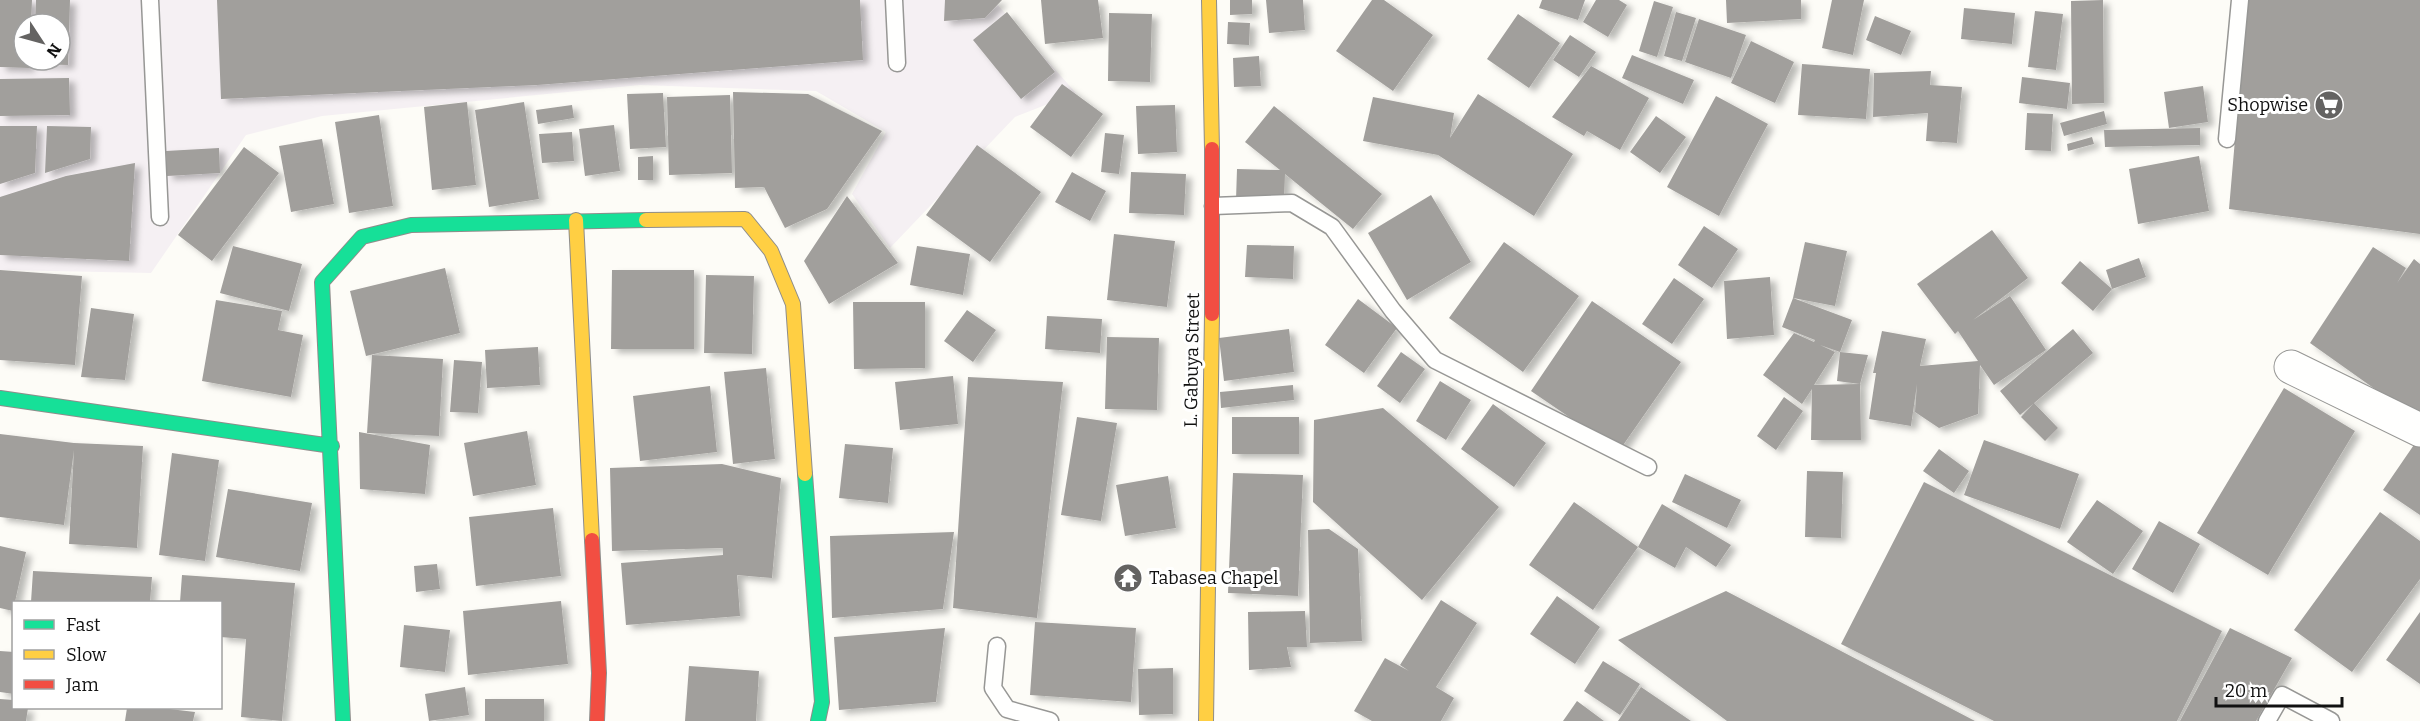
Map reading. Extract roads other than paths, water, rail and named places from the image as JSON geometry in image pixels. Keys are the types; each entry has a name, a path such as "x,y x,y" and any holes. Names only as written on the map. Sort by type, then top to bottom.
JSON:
{"street":[{"name":"L. Gabuya Street","path":"1206,721 1213,206 1209,0"},
{"path":"343,721 332,446 322,282 362,237 411,225 576,220 745,219 771,251 793,304 822,702 818,721"},
{"path":"576,220 599,673 597,721"},
{"path":"2291,367 2420,430"},
{"path":"0,398 332,446"}],"lane":[{"path":"150,0 160,217"},
{"path":"894,0 897,63"},
{"path":"2227,139 2240,0"},
{"path":"1213,206 1292,203 1332,227 1393,311 1435,360 1648,467"},
{"path":"997,646 993,688 1007,709 1050,721"},
{"path":"2267,721 2282,695 2331,721"}],"place":[{"name":"Shopwise","path":"2329,105"},
{"name":"Tabasea Chapel","path":"1128,578"}]}
